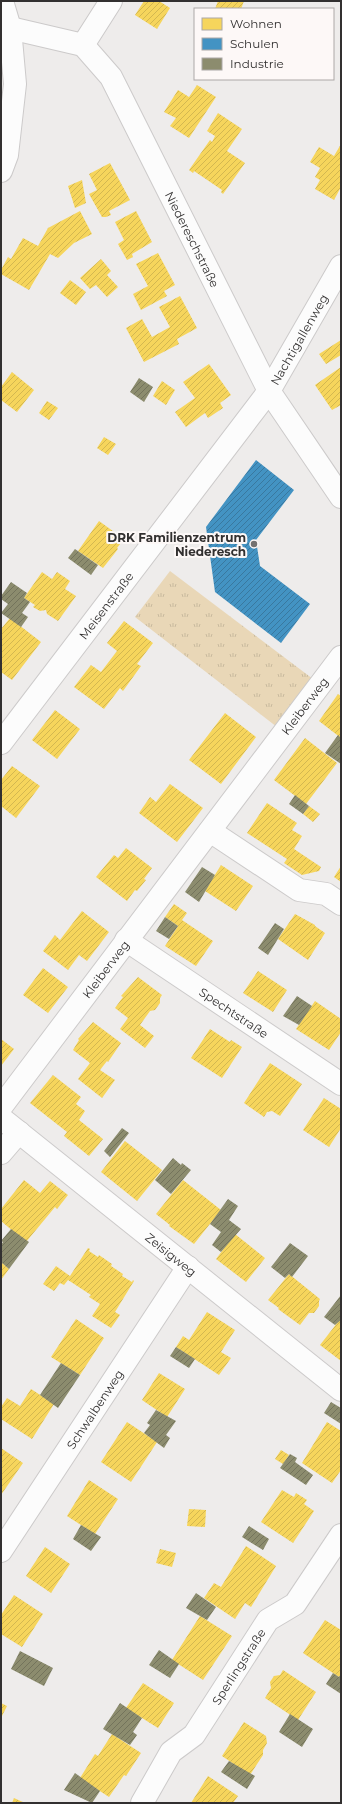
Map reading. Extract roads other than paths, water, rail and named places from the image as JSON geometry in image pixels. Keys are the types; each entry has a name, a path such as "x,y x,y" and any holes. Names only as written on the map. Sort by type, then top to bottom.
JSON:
{"street":[{"path":"1,171 7,155 15,84 10,28 2,1"},
{"path":"10,28 83,45 111,1"},
{"name":"Niedereschstraße","path":"83,45 111,77 269,391 341,497"},
{"name":"Nachtigallenweg","path":"269,391 341,266"},
{"name":"Meisenstraße","path":"1,743 269,391"},
{"name":"Kleiberweg","path":"1,1107 341,657"},
{"path":"210,831 299,890 326,894 341,904"},
{"name":"Spechtstraße","path":"126,940 341,1084"},
{"name":"Zeisigweg","path":"1,1118 341,1390"},
{"path":"1,1153 18,1132"},
{"name":"Schwalbenweg","path":"1,1550 188,1267"},
{"name":"Sperlingstraße","path":"142,1803 171,1752 194,1735 268,1620 295,1604 341,1535"}],"place":[{"name":"DRK Familienzentrum Niederesch","path":"254,544"}]}
